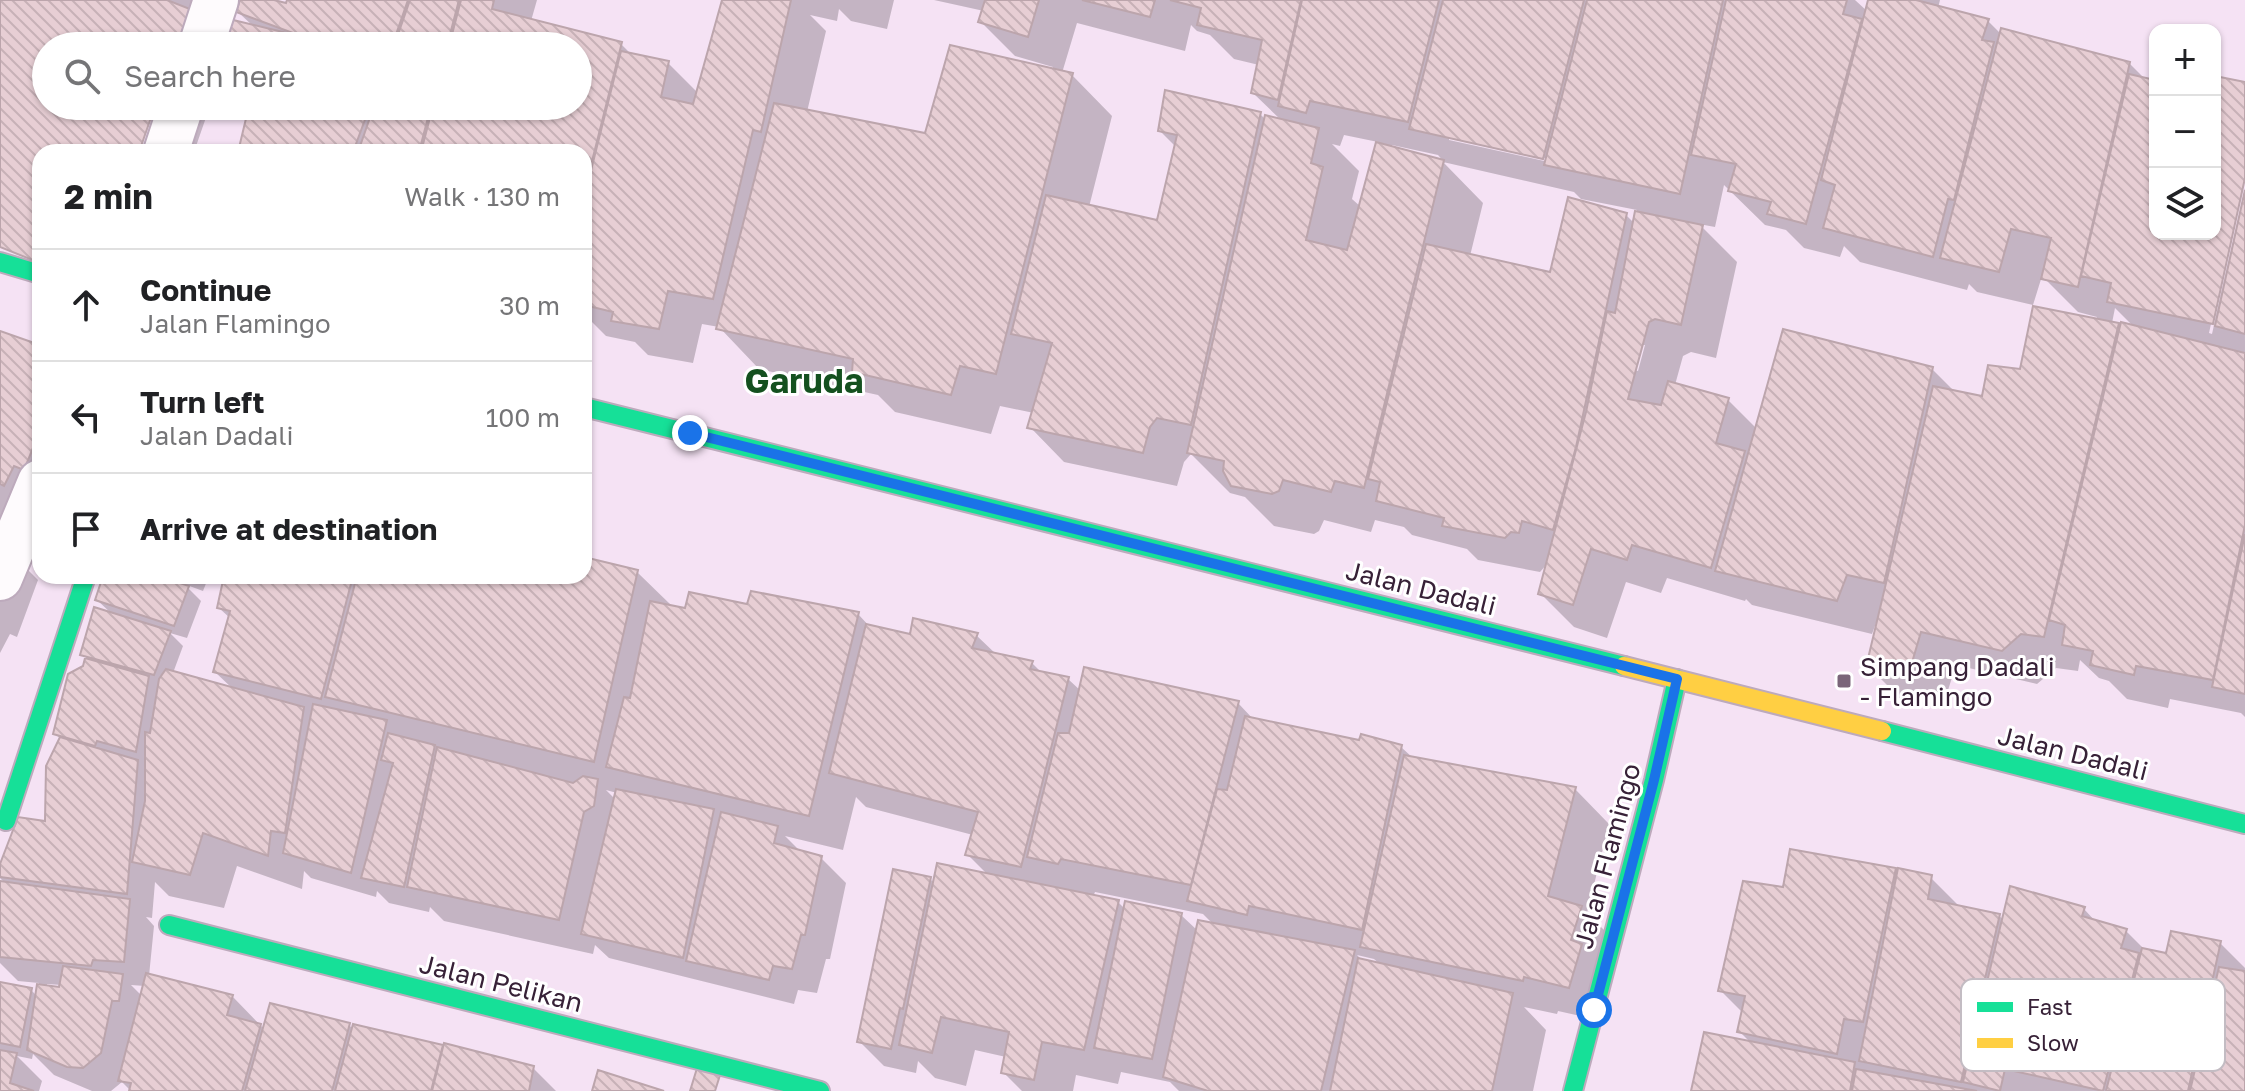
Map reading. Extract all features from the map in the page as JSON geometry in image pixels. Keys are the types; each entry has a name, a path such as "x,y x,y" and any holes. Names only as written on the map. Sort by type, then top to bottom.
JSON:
{"street":[{"path":"206,32 216,0"},
{"path":"169,144 176,120"},
{"path":"0,262 32,272"},
{"name":"Jalan Dadali","path":"592,409 2245,824"},
{"path":"0,578 32,501"},
{"path":"6,821 83,584"},
{"name":"Jalan Flamingo","path":"1573,1091 1654,780 1677,679"},
{"name":"Jalan Pelikan","path":"169,925 820,1091"}],"building":[{"path":"0,0 167,0 190,9 182,32 32,32 32,120 150,120 142,144 32,144 32,260 0,247"},
{"path":"240,0 286,3 287,0 408,0 397,32 290,32 236,12"},
{"path":"410,0 459,0 451,32 399,32"},
{"path":"461,0 494,0 492,9 583,32 453,32"},
{"path":"722,0 791,0 761,132 753,130 713,299 668,291 659,329 611,321 613,312 592,307 592,166 621,51 669,61 661,97 693,104"},
{"path":"985,0 1039,0 1028,37 978,22"},
{"path":"1082,0 1155,0 1150,17"},
{"path":"1170,0 1301,0 1278,100 1251,93 1262,40 1197,25 1201,8"},
{"path":"1302,0 1439,0 1408,122 1310,101 1306,113 1278,106"},
{"path":"1443,0 1584,0 1543,159 1409,129"},
{"path":"1587,0 1723,0 1680,194 1544,165"},
{"path":"1726,0 1847,0 1843,14 1862,19 1806,224 1767,214 1771,202 1728,191 1736,164 1691,155"},
{"path":"1868,0 1916,0 1989,19 1982,40 1994,42 1954,200 1948,199 1933,257 1823,228 1835,185 1821,180"},
{"path":"229,19 283,32 225,32"},
{"path":"2001,28 2130,62 2078,287 2041,279 2051,238 2011,229 1999,272 1940,258"},
{"path":"592,34 622,42 592,161 592,144 423,144 429,120 592,120"},
{"path":"950,45 1073,73 996,374 960,366 951,395 852,372 853,359 716,329 774,103 925,133"},
{"path":"2129,74 2149,79 2149,240 2221,240 2221,77 2245,82 2245,178 2213,324 2107,302 2111,283 2081,276"},
{"path":"1165,90 1261,112 1191,425 1157,418 1150,427 1143,453 1027,428 1052,343 1011,334 1046,195 1157,220 1177,135 1158,131"},
{"path":"1265,115 1319,128 1311,163 1323,167 1306,240 1347,250 1376,142 1444,160 1364,488 1335,481 1331,492 1283,480 1279,491 1272,494 1231,486 1223,471 1224,461 1187,453"},
{"path":"246,120 365,120 356,144 240,144"},
{"path":"369,120 427,120 421,144 361,144"},
{"path":"2245,190 2245,334 2215,326"},
{"path":"1568,197 1627,213 1576,447 1553,530 1522,521 1519,533 1511,532 1505,538 1442,526 1444,518 1376,501 1380,482 1368,479 1426,244 1550,272"},
{"path":"1635,211 1703,225 1681,325 1655,319 1649,322 1628,399 1661,405 1668,381 1729,398 1716,443 1745,451 1711,568 1632,545 1627,560 1591,549 1573,605 1538,594 1586,412 1607,311 1615,313"},
{"path":"2033,306 2119,323 2044,637 2021,634 2002,651 1921,632 1908,676 1866,667 1933,386 1982,396 1988,365 2020,369"},
{"path":"2121,322 2245,353 2245,525 2213,680 2136,666 2134,675 2090,665 2093,651 2062,645 2065,625 2049,620"},
{"path":"1783,329 1933,367 1884,583 1847,575 1837,601 1715,571"},
{"path":"0,331 32,342 32,450 24,470 14,466 4,486 0,484"},
{"path":"2245,534 2245,694 2212,687"},
{"path":"592,559 638,570 594,762 325,697 355,584 592,584"},
{"path":"100,584 189,586 174,626 95,600"},
{"path":"222,584 351,584 321,699 213,672 230,611 217,608"},
{"path":"751,591 859,612 809,816 606,767 624,697 630,698 650,601 685,608 689,592 747,604"},
{"path":"94,607 171,631 154,675 80,655"},
{"path":"913,618 978,633 972,648 1033,661 1030,669 1069,677 1021,867 965,855 978,812 829,773 866,624 910,634"},
{"path":"85,658 149,676 136,752 97,741 95,746 53,734 68,674 83,666"},
{"path":"1084,667 1239,701 1191,885 1061,859 1058,864 1027,857 1058,733 1069,733"},
{"path":"166,669 304,707 285,833 271,831 268,856 203,833 190,875 132,862 145,801 145,732 150,733 159,679"},
{"path":"313,704 387,720 351,873 283,853"},
{"path":"1245,716 1359,740 1361,734 1402,745 1362,930 1249,906 1247,915 1187,901 1217,789 1227,790"},
{"path":"388,733 435,745 404,887 361,878 393,763 381,760"},
{"path":"60,737 138,760 127,894 0,877 0,864 18,817 45,821 46,766"},
{"path":"437,747 573,783 583,776 598,779 594,806 584,812 559,920 407,887"},
{"path":"1404,755 1576,787 1548,896 1582,906 1571,940 1582,944 1569,988 1360,947"},
{"path":"616,789 714,809 683,958 581,934"},
{"path":"721,812 778,826 774,843 822,856 805,935 801,935 792,969 773,966 769,980 686,961"},
{"path":"1790,849 1896,868 1863,1022 1844,1019 1837,1054 1737,1032 1745,996 1718,991 1743,881 1783,887"},
{"path":"937,863 1119,900 1084,1050 1042,1042 1034,1080 1001,1073 1009,1032 941,1017 932,1053 899,1045"},
{"path":"1898,868 1932,875 1928,899 2000,914 1985,979 1961,979 1961,1071 1964,1071 1961,1082 1859,1061"},
{"path":"893,869 931,877 903,1009 900,1008 891,1049 857,1042"},
{"path":"0,881 130,899 124,962 93,960 91,966 0,957"},
{"path":"2010,886 2085,907 2082,916 2127,929 2121,948 2139,953 2132,979 1988,979"},
{"path":"1125,901 1182,913 1152,1059 1094,1048"},
{"path":"1198,920 1355,950 1321,1091 1208,1091 1163,1077"},
{"path":"2171,931 2221,941 2213,979 2134,979 2142,948 2166,953"},
{"path":"1358,958 1513,993 1492,1091 1330,1091"},
{"path":"63,966 123,974 119,1001 112,1001 101,1053 83,1068 67,1067 27,1050 37,984 59,987"},
{"path":"2219,967 2245,971 2245,1091 2190,1091 2195,1071 2225,1071 2225,979 2216,979"},
{"path":"146,973 233,995 227,1015 261,1024 242,1091 129,1091 131,1083 118,1081"},
{"path":"0,982 32,988 20,1047 0,1043"},
{"path":"270,1003 350,1023 332,1091 245,1091"},
{"path":"353,1024 443,1045 431,1091 335,1091"},
{"path":"1704,1032 1855,1062 1850,1091 1691,1091"},
{"path":"444,1043 534,1066 529,1091 432,1091"},
{"path":"0,1050 17,1053 10,1083 34,1091 0,1091"},
{"path":"698,1065 721,1072 715,1091 690,1091"},
{"path":"1856,1069 1977,1091 1852,1091"},
{"path":"598,1070 664,1091 592,1091"},
{"path":"1966,1071 2005,1071 2000,1091 1963,1082"},
{"path":"2014,1071 2108,1071 2103,1091"},
{"path":"2111,1071 2192,1071 2188,1091 2106,1091"}],"traffic: fast":[{"path":"0,262 32,272"},
{"path":"592,409 1624,666"},
{"path":"6,821 83,584"},
{"path":"1573,1091 1654,780 1677,679"},
{"path":"1882,731 2245,824"},
{"path":"169,925 820,1091"}],"traffic: slow":[{"path":"1624,666 1882,731"}],"place":[{"name":"Simpang Dadali - Flamingo","path":"1844,681"}],"district":[{"name":"Garuda","path":"804,380"}],"route":[{"path":"690,433 1677,679 1594,1010"}]}
